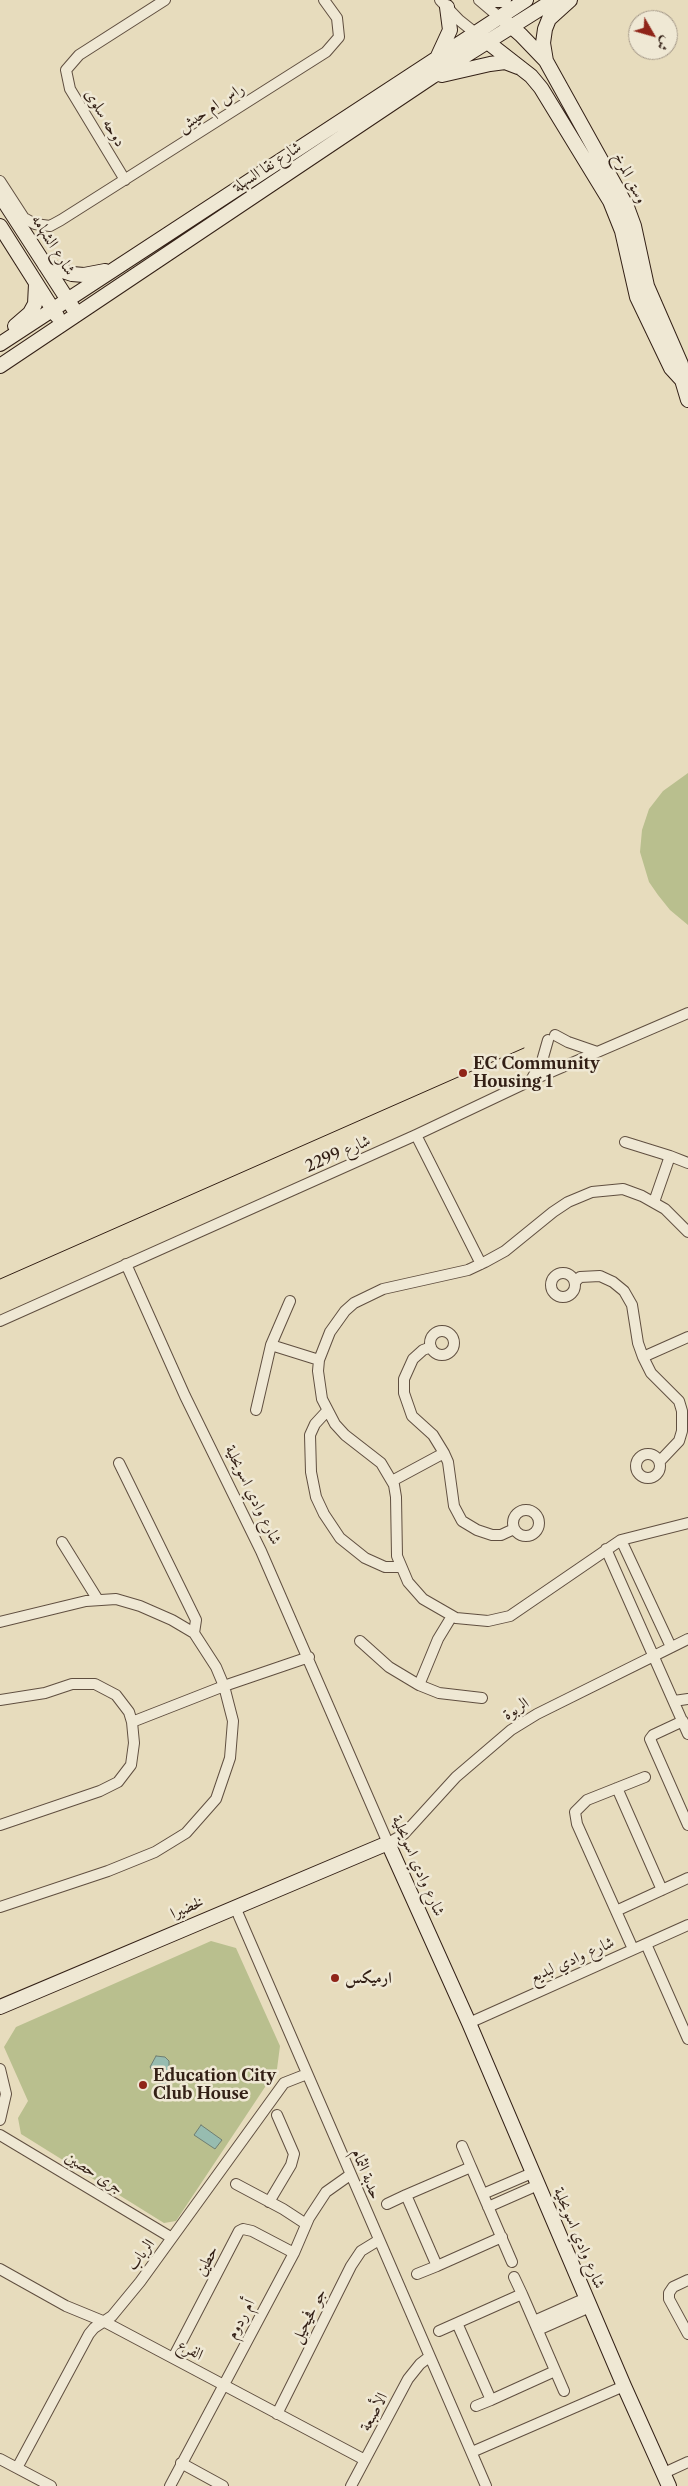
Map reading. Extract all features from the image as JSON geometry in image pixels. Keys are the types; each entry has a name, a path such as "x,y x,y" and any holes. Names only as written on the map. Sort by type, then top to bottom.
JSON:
{"street":[{"name":"راس ام حيش","path":"61,220 326,52 338,37 336,18 324,0"},
{"path":"479,0 499,17"},
{"path":"492,0 504,0"},
{"name":"شارع نقا السهلة","path":"0,344 436,59 474,32 526,0"},
{"name":"شارع نقا السهلة","path":"0,366 433,76 554,0"},
{"path":"546,61 543,43 549,18 570,0"},
{"name":"دوحه سلوى","path":"125,180 70,88 66,70 79,55 159,2"},
{"path":"444,4 474,32"},
{"path":"436,59 450,30 444,4"},
{"name":"وسق المرخ","path":"499,17 512,26 546,61 627,207 634,226 647,286 681,364 682,380 688,400"},
{"name":"وسق المرخ","path":"474,32 531,76 554,107 610,201 622,231 638,297 670,368 682,380"},
{"path":"433,76 505,62 521,67"},
{"name":"شارع الشهامه","path":"0,181 24,218 35,224 50,226 61,220"},
{"name":"شارع الشهامه","path":"0,195 77,313"},
{"path":"0,226 62,323"},
{"path":"45,265 58,271 84,275 96,274 119,265"},
{"path":"0,336 30,313 36,302 36,283"},
{"name":"شارع 2299","path":"0,1321 416,1136 530,1081 688,1013"},
{"path":"530,1081 542,1061 552,1037 597,1052"},
{"path":"416,1136 481,1264"},
{"path":"625,1142 688,1163"},
{"path":"654,1202 670,1156"},
{"path":"688,1232 674,1216 654,1202 623,1189 592,1192 560,1207 505,1250 481,1264 468,1270 401,1284 366,1296 354,1303 337,1321 319,1360 319,1385 327,1411 345,1435 381,1463 392,1481 396,1497 395,1539 400,1567 408,1582 423,1599 452,1616 466,1620 482,1621 510,1616 537,1600 621,1540 688,1523"},
{"name":"شارع وادي اسويحلية","path":"126,1264 188,1400 261,1551 388,1844 469,2022 588,2303 667,2480"},
{"path":"574,1282 580,1277 600,1276 613,1282 624,1291 632,1305 638,1343 643,1357 652,1372 679,1402 682,1411 682,1431 679,1441 660,1461"},
{"path":"256,1410 271,1345 290,1301"},
{"path":"643,1357 688,1337"},
{"path":"271,1345 319,1360"},
{"path":"430,1347 423,1350 413,1359 404,1379 404,1392 412,1416 433,1435 444,1453 448,1462 454,1506 462,1521 476,1530 492,1535 501,1535 514,1529"},
{"path":"327,1411 314,1424 310,1435 310,1472 316,1497 324,1514 340,1538 364,1558 384,1567 400,1567"},
{"path":"392,1481 444,1453"},
{"path":"119,1463 196,1620 194,1633"},
{"path":"621,1540 671,1647"},
{"path":"62,1542 98,1600"},
{"path":"606,1549 688,1734"},
{"path":"0,1622 86,1601 116,1599 140,1606 172,1620 194,1633 216,1667 224,1686 233,1721 230,1758 216,1799 186,1833 155,1852 108,1872 0,1907"},
{"path":"638,1620 643,1613 655,1614"},
{"path":"418,1685 438,1639 452,1616"},
{"name":"الربوة","path":"388,1844 404,1834 456,1777 511,1730 544,1710 655,1657 688,1639"},
{"path":"360,1641 389,1668 418,1685 439,1693 482,1698"},
{"path":"132,1722 224,1686 308,1657"},
{"path":"0,1700 45,1692 72,1684 95,1684 116,1695 128,1712 132,1722 134,1743 131,1765 118,1782 100,1791 0,1825"},
{"path":"674,1701 688,1699"},
{"path":"682,1721 654,1735 650,1739 688,1825"},
{"path":"633,1949 577,1824 575,1812 587,1800 646,1777"},
{"path":"617,1788 662,1890"},
{"name":"لخضيرا","path":"0,2007 388,1844"},
{"path":"616,1911 688,1878"},
{"name":"حدبة الثمام","path":"235,1907 486,2486"},
{"name":"شارع وادي لبديع","path":"469,2022 688,1925"},
{"path":"646,1944 688,2039"},
{"path":"0,2069 6,2094 0,2120"},
{"name":"الرباب","path":"17,2468 89,2334 94,2328 105,2322 140,2282 284,2083 307,2074"},
{"path":"269,2202 291,2165 294,2154 277,2115"},
{"name":"جرى حصين","path":"0,2135 172,2238"},
{"path":"462,2146 512,2262"},
{"path":"387,2204 471,2167"},
{"name":"أم ردوم","path":"170,2486 294,2253 307,2221 326,2192 350,2176"},
{"path":"483,2194 535,2179"},
{"path":"488,2206 535,2179"},
{"path":"236,2184 307,2221"},
{"path":"406,2195 437,2266"},
{"name":"حطين","path":"173,2358 239,2232 243,2229 252,2231 294,2253"},
{"path":"417,2274 502,2237"},
{"name":"جو فحيحيل","path":"276,2414 351,2266 361,2251 378,2240"},
{"name":"الفرع","path":"1,2273 66,2306 105,2322 365,2460"},
{"path":"514,2277 564,2390"},
{"path":"688,2280 673,2287 669,2293 669,2299 688,2334"},
{"path":"439,2331 522,2294"},
{"path":"536,2326 588,2303"},
{"path":"457,2323 491,2400"},
{"name":"الأصبعة","path":"351,2486 408,2379 420,2364 429,2357"},
{"path":"476,2406 555,2371"},
{"path":"472,2452 624,2386"},
{"path":"0,2459 51,2486"},
{"path":"667,2480 688,2462"},
{"path":"181,2463 223,2486"}],"green space":[{"path":"688,773 688,925 670,910 649,882 640,852 642,830 649,809 663,791"},
{"name":"Education City Club House","path":"211,1941 236,1948 280,2046 277,2069 176,2221 164,2223 21,2134 18,2118 28,2101 4,2047 16,2027"}],"water":[{"path":"156,2056 165,2057 169,2061 169,2070 173,2072 172,2083 167,2088 157,2082 158,2078 150,2067"},
{"path":"201,2125 222,2140 215,2149 194,2135"}],"tram line":[{"path":"0,1279 524,1048"}],"place":[{"name":"EC Community Housing 1","path":"463,1073"},
{"name":"ارميكس","path":"335,1978"},
{"name":"Education City Club House","path":"143,2085"}]}
